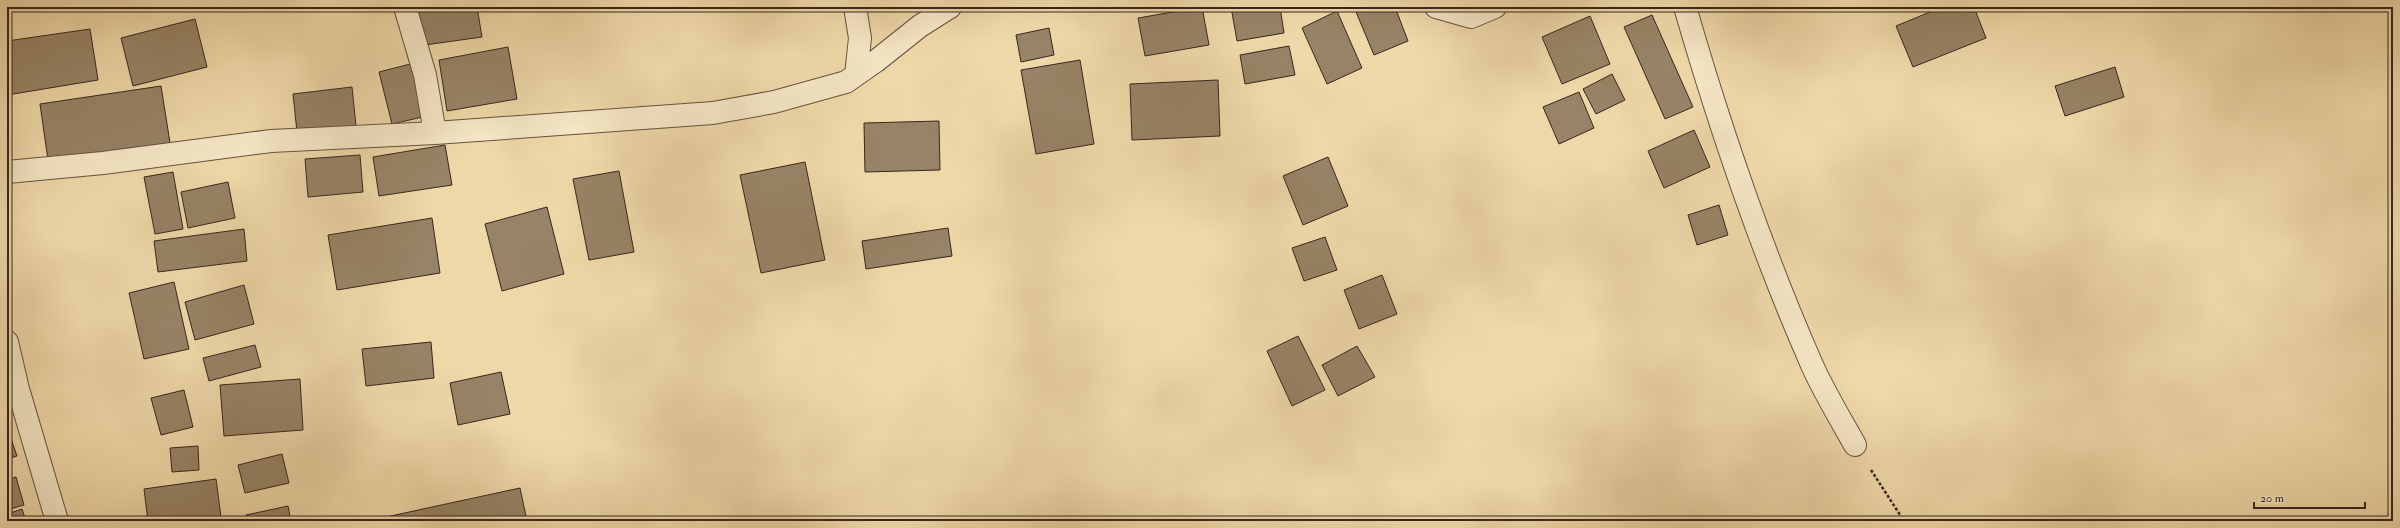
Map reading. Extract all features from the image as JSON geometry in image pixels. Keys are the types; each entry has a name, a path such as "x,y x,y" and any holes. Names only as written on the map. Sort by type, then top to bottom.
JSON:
{"street":[{"path":"405,7 425,75 435,133"},
{"path":"855,7 860,38 856,75"},
{"path":"7,172 104,163 271,141 435,133 714,112 796,96 846,82 920,26 950,7"},
{"path":"1436,7 1471,17 1495,7"},
{"path":"1685,7 1706,81 1782,292 1812,366 1855,445"},
{"path":"7,342 18,389 57,521"}],"path":[{"path":"1855,445 1904,521"}],"building":[{"path":"412,7 477,7 482,37 418,46"},
{"path":"1202,7 1209,45 1145,56 1138,18"},
{"path":"1231,7 1280,7 1284,33 1237,41"},
{"path":"1354,7 1395,7 1408,41 1374,55"},
{"path":"1942,7 1974,7 1986,38 1913,67 1896,26"},
{"path":"1337,11 1362,68 1327,84 1302,28"},
{"path":"1652,15 1693,107 1665,119 1624,27"},
{"path":"1590,16 1610,64 1562,84 1542,37"},
{"path":"195,19 207,67 133,86 121,38"},
{"path":"1049,28 1054,55 1021,62 1016,35"},
{"path":"90,29 98,80 7,95 7,41"},
{"path":"1289,46 1295,75 1245,84 1240,55"},
{"path":"508,47 517,99 447,111 439,60"},
{"path":"1080,60 1094,144 1036,154 1021,70"},
{"path":"414,63 427,116 392,124 379,72"},
{"path":"2115,67 2124,97 2065,116 2055,86"},
{"path":"1612,74 1625,100 1596,114 1583,89"},
{"path":"1218,80 1220,136 1132,140 1130,84"},
{"path":"161,86 171,149 49,167 40,104"},
{"path":"352,87 356,126 297,132 293,94"},
{"path":"1579,92 1594,128 1559,144 1543,107"},
{"path":"939,121 940,170 865,172 864,123"},
{"path":"1694,130 1710,167 1664,188 1648,151"},
{"path":"445,145 452,185 379,196 373,157"},
{"path":"360,155 363,192 308,197 305,159"},
{"path":"1328,157 1348,206 1303,225 1283,176"},
{"path":"805,162 825,260 761,273 740,175"},
{"path":"619,171 634,252 589,260 573,179"},
{"path":"173,172 183,229 155,234 144,177"},
{"path":"228,182 235,218 188,228 181,192"},
{"path":"1719,205 1728,235 1697,245 1688,215"},
{"path":"547,207 564,274 502,291 485,224"},
{"path":"432,218 440,273 337,290 328,235"},
{"path":"948,228 952,256 866,269 862,241"},
{"path":"244,229 247,261 158,272 154,241"},
{"path":"1325,237 1337,270 1304,281 1292,248"},
{"path":"1382,275 1397,314 1359,329 1344,290"},
{"path":"174,282 189,349 144,359 129,293"},
{"path":"244,285 254,324 195,340 185,302"},
{"path":"1298,336 1325,390 1292,406 1267,351"},
{"path":"431,342 434,378 366,386 362,349"},
{"path":"255,345 261,367 209,381 203,358"},
{"path":"1357,346 1375,377 1338,396 1322,365"},
{"path":"501,372 510,414 458,425 450,383"},
{"path":"300,379 303,430 224,436 220,385"},
{"path":"184,390 193,427 161,435 151,398"},
{"path":"7,427 17,456 7,459"},
{"path":"198,446 199,470 172,472 170,448"},
{"path":"282,454 289,483 245,493 238,465"},
{"path":"16,477 24,505 7,510 7,480"},
{"path":"216,479 221,517 191,521 148,521 144,489"},
{"path":"520,488 527,521 386,521 386,517"},
{"path":"288,506 291,521 247,521 246,515"},
{"path":"22,509 26,521 7,521 7,514"}]}
